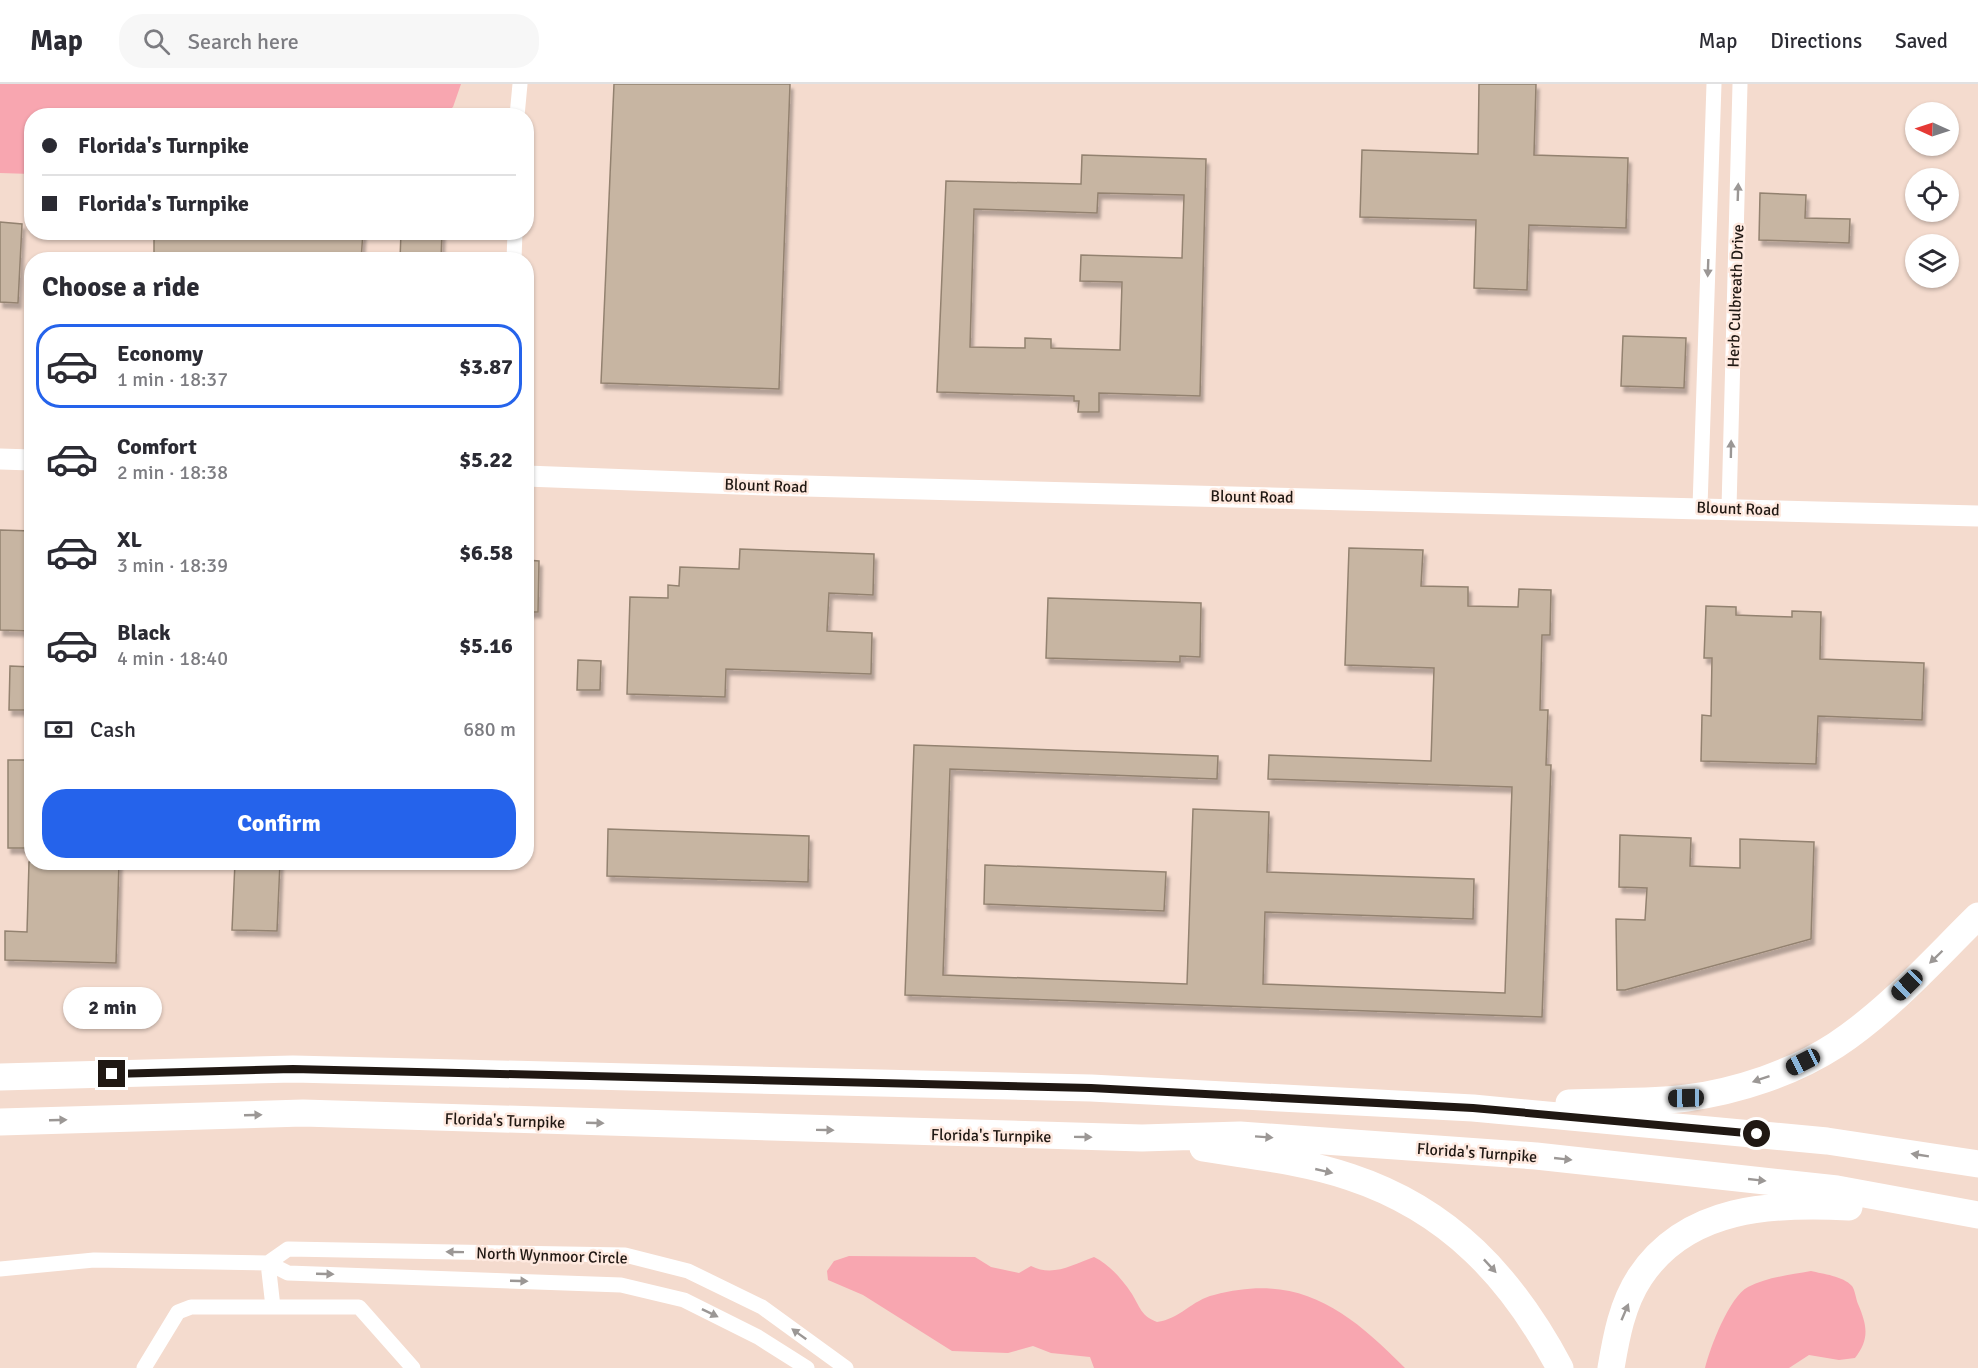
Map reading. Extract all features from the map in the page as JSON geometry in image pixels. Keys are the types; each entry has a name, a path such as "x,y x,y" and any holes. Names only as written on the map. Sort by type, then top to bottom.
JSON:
{"highway":[{"path":"1473,1108 1686,1098 1737,1088 1786,1071 1836,1045 1875,1016 1978,916"},
{"path":"0,1077 293,1069 586,1074 1091,1088 1473,1108 1827,1141 1978,1164"},
{"name":"Florida's Turnpike","path":"0,1122 303,1113 1142,1138 1240,1135 1536,1156 1837,1189 1978,1215"},
{"path":"1142,1138 1288,1163 1350,1177 1417,1205 1471,1245 1514,1292 1560,1368"},
{"path":"1611,1368 1618,1326 1640,1277 1672,1241 1709,1221 1753,1208 1801,1204 1938,1208"}],"street":[{"path":"518,108 520,84"},
{"name":"Herb Culbreath Drive","path":"1700,507 1714,84"},
{"name":"Herb Culbreath Drive","path":"1729,508 1740,84"},
{"path":"0,459 24,460"},
{"name":"Blount Road","path":"534,476 765,485 1700,507 1978,516"},
{"name":"North Wynmoor Circle","path":"268,1263 288,1249 626,1255 688,1271 762,1307 846,1368"},
{"name":"North Wynmoor Circle","path":"0,1269 94,1260 268,1263 288,1273 621,1285 684,1300 758,1337 807,1368"},
{"path":"268,1263 273,1307"},
{"path":"144,1368 178,1312 191,1306 359,1307 412,1368"}],"shaded area":[{"path":"0,84 461,84 452,108 24,108 24,174 0,173"},
{"path":"849,1256 975,1257 991,1267 1019,1273 1031,1266 1047,1270 1062,1269 1094,1257 1115,1273 1128,1288 1144,1314 1157,1322 1173,1317 1206,1297 1214,1295 1245,1289 1272,1289 1297,1293 1342,1314 1363,1329 1405,1368 1094,1368 1090,1357 1051,1353 1033,1346 1008,1353 952,1351 863,1295 828,1280 827,1271 834,1261"},
{"path":"1811,1271 1838,1278 1853,1288 1866,1332 1863,1344 1855,1358 1839,1360 1809,1355 1789,1368 1705,1368 1721,1324 1741,1293 1748,1287 1763,1281"}],"building":[{"path":"614,84 790,84 779,389 601,383"},
{"path":"1479,84 1536,84 1534,155 1628,158 1626,228 1529,225 1527,290 1474,288 1476,220 1360,217 1362,150 1478,154"},
{"path":"1082,155 1206,159 1200,396 1099,393 1099,412 1078,412 1079,401 1074,401 1074,396 937,392 946,181 1081,184","holes":["1098,193 1184,195 1182,258 1081,255 1080,281 1122,282 1120,350 1051,348 1051,339 1025,338 1025,348 970,347 974,209 1097,213"]},
{"path":"1760,193 1806,195 1805,218 1850,219 1849,243 1759,240"},
{"path":"0,222 22,224 18,303 0,302"},
{"path":"154,240 362,240 362,252 154,252"},
{"path":"401,240 442,240 441,252 400,252"},
{"path":"1623,336 1686,338 1684,388 1621,386"},
{"path":"0,530 24,531 24,631 0,630"},
{"path":"1349,548 1423,550 1421,586 1468,587 1468,606 1518,607 1519,589 1551,590 1550,635 1542,635 1540,710 1548,710 1546,765 1551,765 1542,1017 905,995 914,745 1218,756 1217,779 950,769 943,975 1187,984 1193,809 1269,812 1267,872 1474,879 1473,919 1265,912 1263,984 1505,993 1512,787 1268,779 1269,755 1431,761 1434,668 1345,665"},
{"path":"740,549 874,554 873,595 829,593 827,631 872,633 871,674 726,669 725,697 627,694 630,597 668,598 668,585 679,586 680,567 739,569"},
{"path":"534,561 539,561 538,612 534,612"},
{"path":"1048,598 1201,603 1200,657 1180,656 1180,662 1046,658"},
{"path":"1706,606 1736,607 1736,615 1792,617 1792,611 1821,612 1820,659 1924,663 1922,720 1818,716 1816,764 1701,761 1702,715 1711,716 1712,658 1704,658"},
{"path":"578,660 601,661 600,690 577,690"},
{"path":"10,666 24,667 24,710 9,710"},
{"path":"8,760 24,760 24,848 8,848"},
{"path":"608,829 809,836 808,882 607,876"},
{"path":"1620,835 1691,838 1690,866 1740,868 1740,839 1814,842 1811,939 1625,990 1617,990 1616,919 1645,920 1647,888 1619,887"},
{"path":"985,865 1166,872 1164,911 984,904"},
{"path":"29,870 119,870 116,963 5,960 5,931 27,932"},
{"path":"235,870 280,870 277,931 232,930"}],"route":[{"path":"112,1074 293,1069 597,1074 1091,1088 1473,1108 1757,1134"}]}
